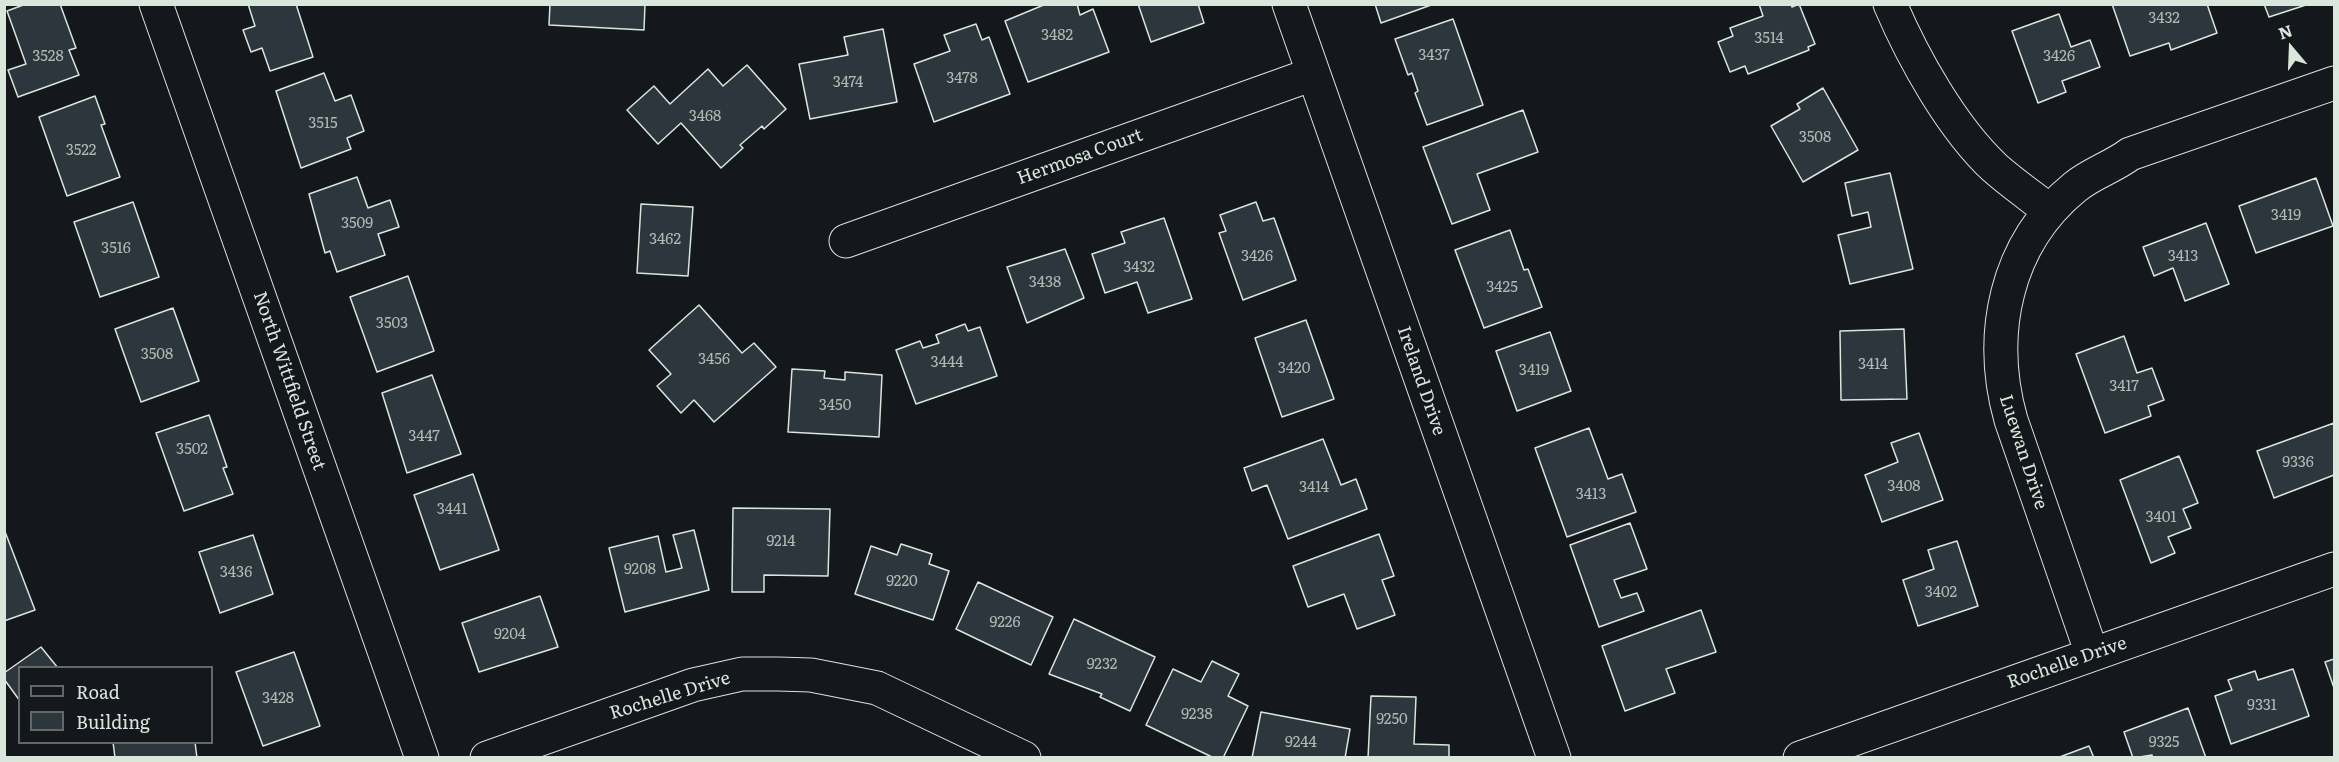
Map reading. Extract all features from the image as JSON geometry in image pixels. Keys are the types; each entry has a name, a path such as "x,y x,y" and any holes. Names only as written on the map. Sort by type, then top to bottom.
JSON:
{"street":[{"name":"North Wittfield Street","path":"156,4 422,758"},
{"name":"Ireland Drive","path":"1289,4 1554,758"},
{"path":"1890,4 1915,56 1960,126 1994,167 2050,211"},
{"name":"Hermosa Court","path":"846,241 1313,74"},
{"name":"Luewan Drive","path":"2092,654 2010,420 2000,371 2000,328 2008,286 2029,238 2050,211 2083,182 2130,154 2334,83"},
{"name":"Rochelle Drive","path":"1800,758 2334,569"},
{"name":"Rochelle Drive","path":"487,758 693,685 742,674 811,675 877,688 1023,758"}],"building":[{"path":"26,4 60,4 76,48 69,50 79,75 18,97 8,70 26,64 7,11"},
{"path":"248,4 296,4 313,57 270,71 262,48 251,52 243,30 255,26"},
{"path":"550,4 645,4 644,30 549,25"},
{"path":"1046,4 1077,4 1080,15 1093,9 1109,52 1028,82 1005,21"},
{"path":"1138,4 1198,4 1204,23 1151,42"},
{"path":"1375,4 1434,4 1381,23"},
{"path":"1759,4 1791,4 1792,7 1799,4 1815,44 1808,47 1809,50 1748,74 1745,66 1730,72 1718,42 1733,36 1730,28 1763,16"},
{"path":"2112,4 2207,4 2217,33 2171,50 2169,43 2130,56"},
{"path":"2264,4 2309,4 2269,17"},
{"path":"2059,14 2071,47 2090,40 2100,67 2062,81 2066,92 2038,103 2012,31"},
{"path":"1453,19 1483,105 1427,125 1415,93 1418,91 1412,73 1408,75 1395,39"},
{"path":"976,24 982,40 989,37 1010,94 934,122 914,64 950,51 944,35"},
{"path":"883,29 897,102 810,119 799,64 848,55 844,37"},
{"path":"747,65 786,109 764,129 762,126 740,145 743,148 721,168 681,123 658,144 627,110 654,86 670,104 708,69 723,86"},
{"path":"324,73 335,101 351,95 364,131 347,138 351,149 301,168 276,91"},
{"path":"1823,88 1858,150 1803,182 1771,126 1800,109 1797,104"},
{"path":"95,96 105,124 101,125 120,177 67,196 39,117"},
{"path":"1523,110 1538,152 1477,174 1490,210 1452,224 1423,147"},
{"path":"1890,173 1913,269 1850,284 1838,235 1871,227 1868,212 1852,216 1845,183"},
{"path":"357,177 368,208 390,200 399,227 378,234 385,255 337,272 330,251 325,253 309,194"},
{"path":"2316,178 2333,226 2256,253 2239,206"},
{"path":"133,202 159,277 100,297 74,222"},
{"path":"1256,202 1263,221 1274,218 1296,280 1243,300 1219,233 1226,231 1220,215"},
{"path":"641,204 693,207 688,276 637,273"},
{"path":"1164,218 1192,299 1148,313 1137,282 1105,293 1092,254 1125,243 1121,232"},
{"path":"2206,223 2229,284 2185,301 2173,268 2154,276 2143,247"},
{"path":"1510,230 1524,270 1528,269 1542,307 1484,328 1455,250"},
{"path":"1065,249 1084,298 1027,323 1007,267"},
{"path":"408,276 434,351 377,372 350,297"},
{"path":"699,305 742,353 754,343 776,367 714,422 694,400 681,413 657,386 671,374 649,350"},
{"path":"173,308 199,381 141,402 115,329"},
{"path":"1306,320 1334,399 1282,417 1255,338"},
{"path":"965,324 968,331 980,327 997,376 916,404 896,350 920,341 923,348 939,343 936,335"},
{"path":"1904,329 1907,399 1841,400 1840,331"},
{"path":"1550,332 1571,391 1517,411 1496,351"},
{"path":"2124,336 2137,373 2152,368 2164,400 2148,406 2151,416 2105,433 2076,354"},
{"path":"792,369 825,371 824,378 845,380 845,372 882,375 879,437 788,432"},
{"path":"432,375 461,454 407,473 382,393"},
{"path":"209,415 227,467 223,468 233,494 184,511 156,433"},
{"path":"2334,423 2334,475 2274,498 2257,451"},
{"path":"1589,428 1608,479 1622,474 1636,512 1567,537 1535,448"},
{"path":"1919,433 1943,500 1882,522 1865,475 1898,462 1891,443"},
{"path":"1323,439 1341,485 1356,479 1367,509 1288,539 1267,485 1252,491 1244,468"},
{"path":"2179,456 2198,503 2183,509 2191,528 2168,537 2175,553 2151,563 2120,480"},
{"path":"473,474 499,550 440,570 414,495"},
{"path":"733,508 830,509 828,576 764,575 764,592 732,592"},
{"path":"1630,523 1647,569 1614,580 1621,598 1637,593 1644,611 1599,627 1570,545"},
{"path":"4,529 35,610 4,621"},
{"path":"694,530 709,590 625,612 609,548 658,536 666,572 682,568 673,535"},
{"path":"1379,534 1394,576 1382,580 1395,615 1357,629 1344,594 1308,607 1293,566"},
{"path":"253,535 273,594 220,613 199,552"},
{"path":"1957,541 1978,606 1918,626 1903,580 1934,569 1928,550"},
{"path":"901,544 932,554 929,564 949,571 933,620 855,594 871,546 897,555"},
{"path":"978,582 1053,617 1031,665 956,629"},
{"path":"540,596 558,647 479,672 462,623"},
{"path":"1701,610 1716,652 1666,669 1675,693 1625,711 1602,646"},
{"path":"1074,619 1155,657 1130,711 1100,697 1102,694 1049,674"},
{"path":"41,647 56,666 18,666 18,698 4,679 4,673"},
{"path":"294,652 320,726 263,746 236,672"},
{"path":"2334,659 2334,688 2325,662"},
{"path":"1212,661 1239,674 1228,696 1248,706 1223,758 1214,758 1146,725 1173,669 1201,682"},
{"path":"2293,669 2309,716 2231,744 2215,696 2232,690 2228,680 2255,671 2258,680"},
{"path":"1371,696 1416,697 1414,744 1449,745 1449,758 1368,758"},
{"path":"2188,708 2206,758 2153,758 2152,755 2133,758 2124,732"},
{"path":"1261,712 1350,729 1345,758 1252,758"},
{"path":"113,744 195,744 197,758 115,758"},
{"path":"2089,746 2094,758 2057,758"}]}
